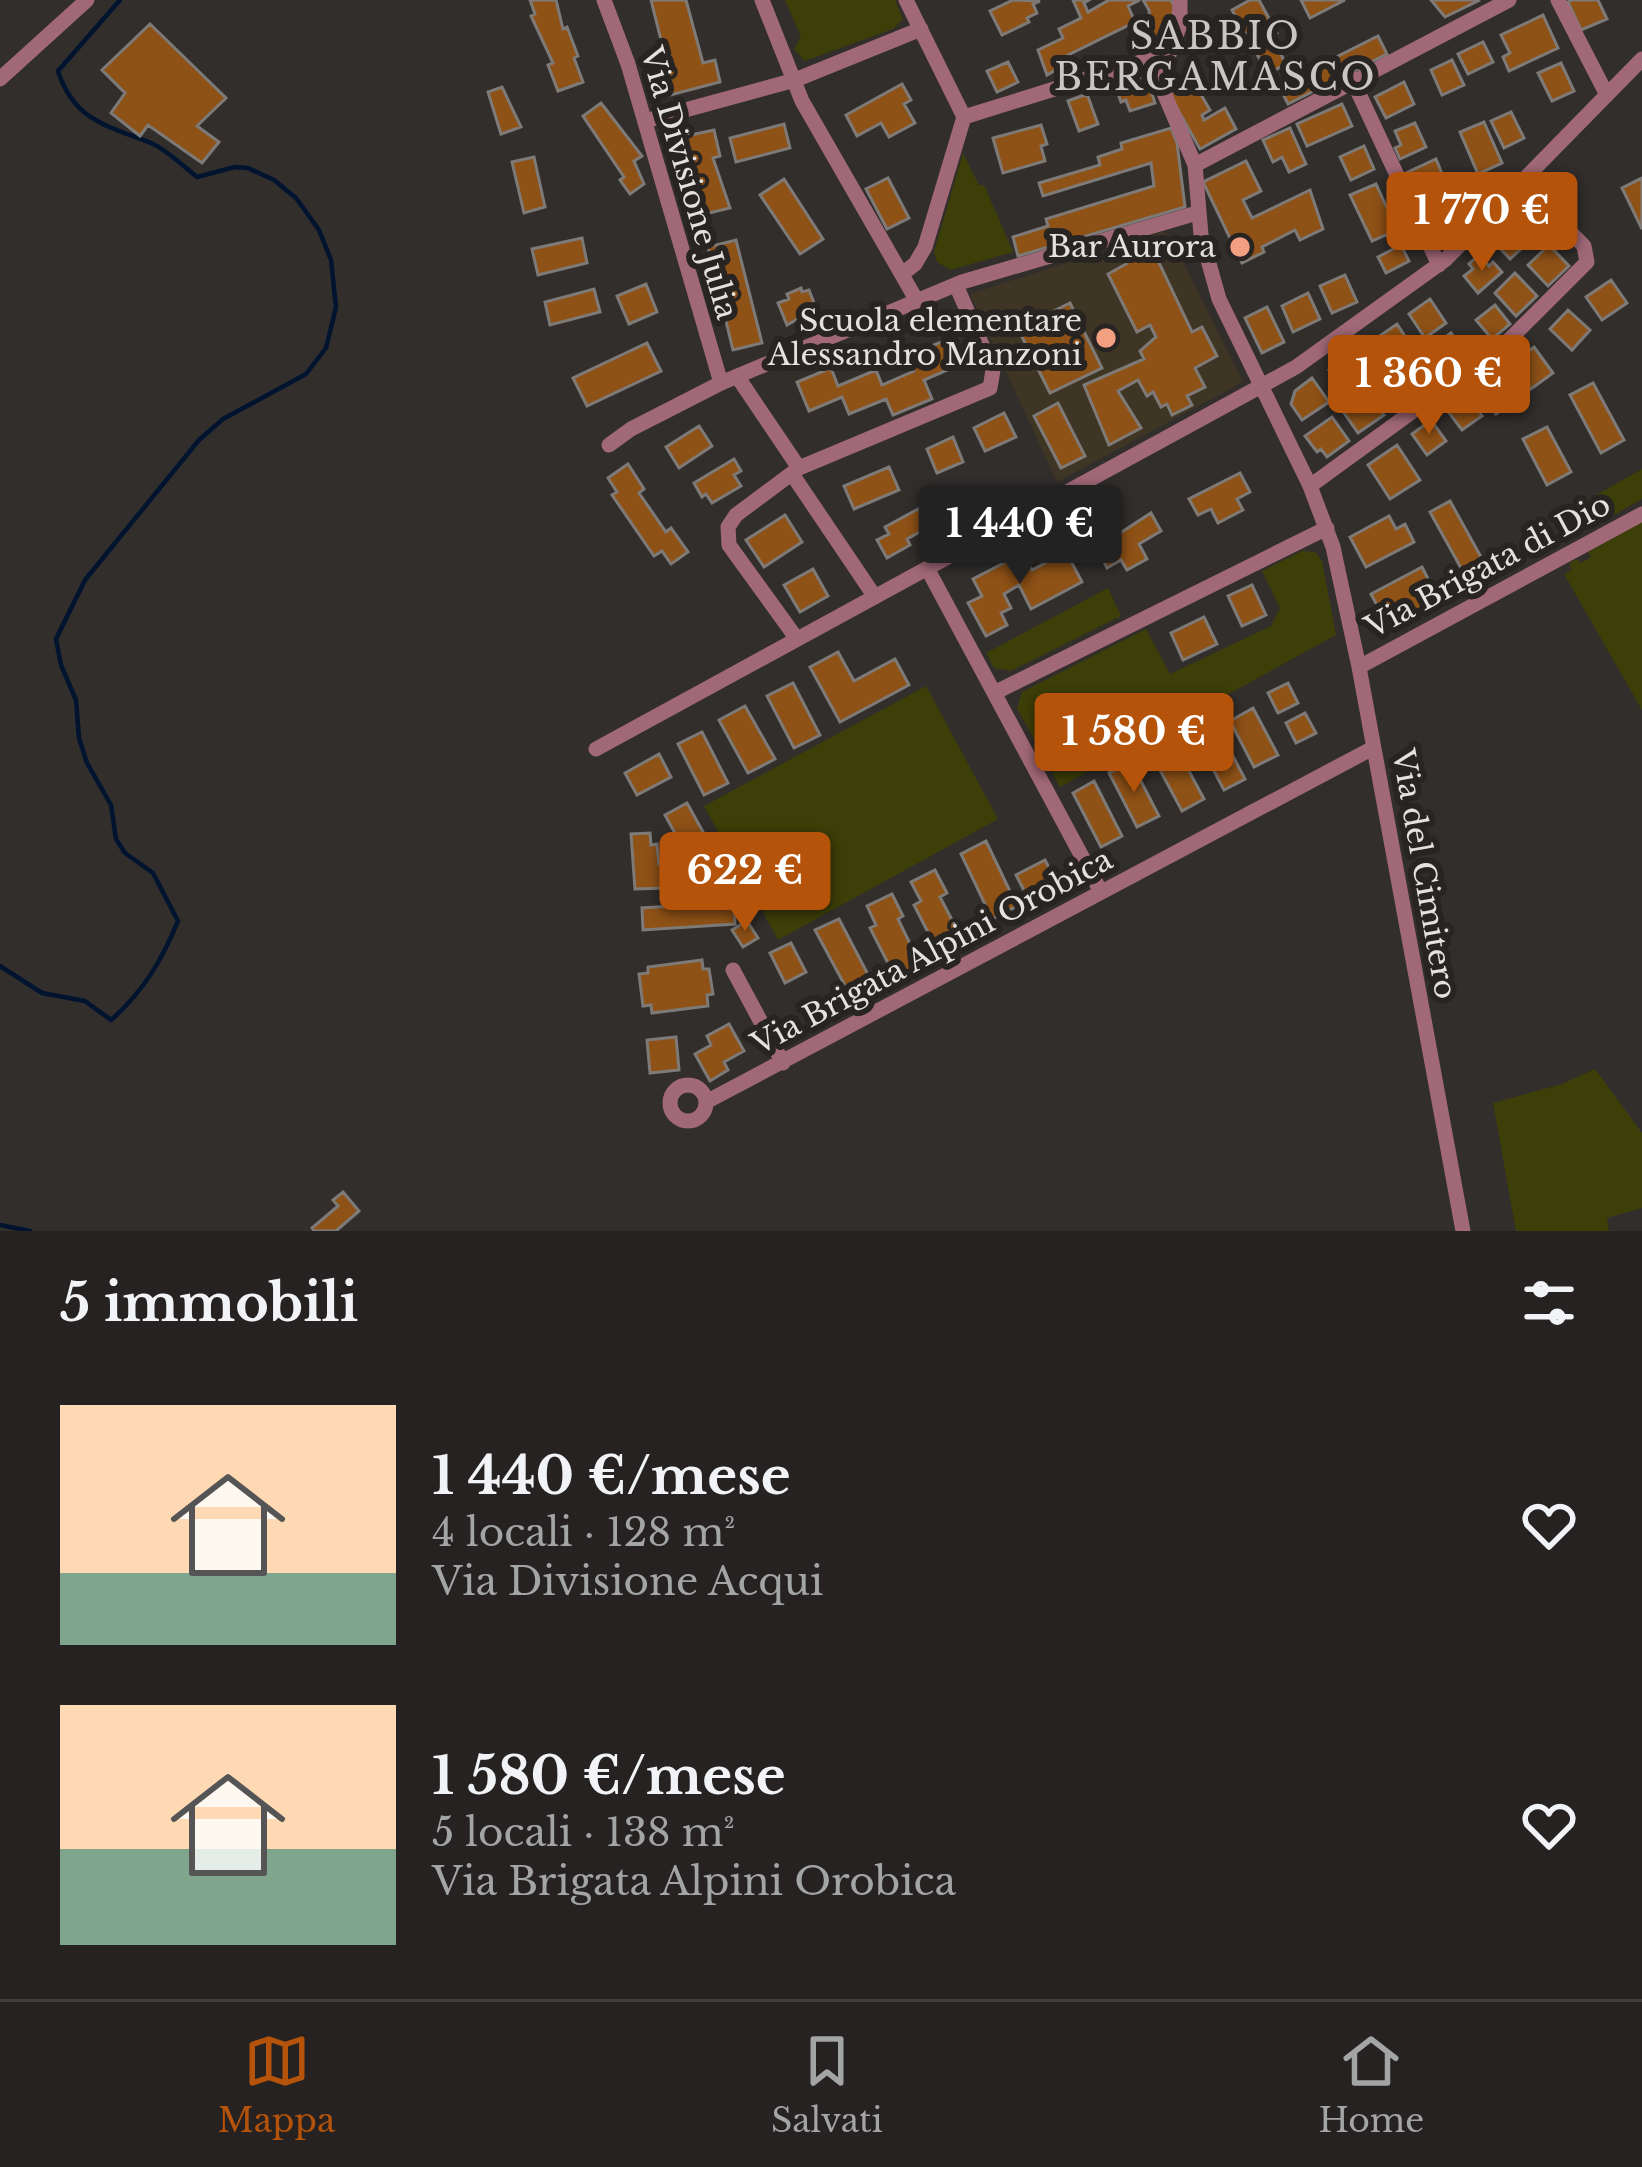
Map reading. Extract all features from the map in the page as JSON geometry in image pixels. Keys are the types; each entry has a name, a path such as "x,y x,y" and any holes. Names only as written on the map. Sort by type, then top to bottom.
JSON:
{"street":[{"path":"0,79 87,0"},
{"name":"Via Divisione Julia","path":"604,0 645,121 721,382"},
{"path":"762,0 802,101 917,301"},
{"path":"902,274 922,255 964,117 906,0"},
{"path":"1180,0 1180,25 1167,54 1164,93 1195,165 1509,0"},
{"path":"1558,0 1607,95"},
{"path":"645,121 795,80 921,29"},
{"path":"964,117 1167,54"},
{"path":"596,749 1296,367 1439,265 1642,59"},
{"path":"1352,80 1439,265"},
{"name":"Via del Cimitero","path":"1195,165 1197,213 1219,299 1327,528 1359,667 1463,1231"},
{"path":"1310,486 1504,345 1587,262 1586,248 1521,183"},
{"path":"609,445 721,382 956,284 1197,213"},
{"path":"797,639 726,536 733,518 795,471 990,388 993,370 956,284"},
{"path":"737,376 875,597"},
{"name":"Via Brigata di Dio","path":"1359,667 1642,514"},
{"path":"994,693 1327,528"},
{"path":"927,568 1100,892"},
{"name":"Via Brigata Alpini Orobica","path":"706,1102 1373,748"},
{"path":"733,970 783,1063"}],"shaded area":[{"path":"785,0 895,0 903,19 893,29 805,61 794,49 801,37"},
{"path":"963,153 979,185 984,185 1013,252 951,270 937,262 934,252"},
{"name":"Scuola elementare Alessandro Manzoni","path":"1162,232 1170,236 1243,382 1057,482 970,294"},
{"path":"1642,469 1642,499 1586,527 1577,506"},
{"path":"1642,522 1642,710 1564,574 1572,570 1569,563 1577,559 1581,563 1591,557 1588,552"},
{"path":"1302,551 1315,552 1322,561 1336,635 1060,787 1017,708 1022,692 1146,629 1170,674 1271,626 1280,608 1262,571"},
{"path":"1108,588 1121,616 1011,671 994,668 986,653"},
{"path":"926,686 998,819 778,940 704,806"},
{"path":"1595,1069 1642,1133 1642,1208 1607,1218 1609,1231 1516,1231 1493,1103 1562,1084"}],"building":[{"path":"530,0 556,0 583,82 558,91 548,65 553,63 531,16 535,14"},
{"path":"651,0 686,0 703,63 715,60 720,82 659,98 653,76 669,72"},
{"path":"1013,0 1040,1 1033,4 1037,13 1027,18 1029,22 1002,35 990,11"},
{"path":"1073,0 1089,0 1084,3 1088,12 1109,0 1140,0 1128,6 1135,22 1058,60 1061,67 1047,75 1038,50 1063,38 1059,29 1081,18"},
{"path":"1143,0 1171,0 1174,6 1172,22 1157,46 1152,44 1149,10"},
{"path":"1259,0 1277,33 1271,36 1286,64 1268,74 1232,10"},
{"path":"1301,0 1345,0 1310,18"},
{"path":"1431,0 1480,0 1445,17"},
{"path":"1598,0 1607,19 1581,30 1568,2"},
{"path":"1543,15 1558,48 1509,71 1503,57 1510,53 1501,35"},
{"path":"150,24 226,98 197,126 219,142 202,163 148,125 140,136 111,113 125,93 102,70"},
{"path":"1378,36 1387,54 1288,104 1279,86"},
{"path":"1483,42 1493,62 1468,74 1458,54"},
{"path":"1452,60 1464,85 1442,95 1431,70"},
{"path":"1008,62 1018,82 997,92 987,71"},
{"path":"1561,63 1574,91 1552,101 1538,73"},
{"path":"1146,76 1155,103 1130,111 1115,85"},
{"path":"1193,81 1210,110 1202,115 1204,120 1225,108 1236,129 1200,149 1169,94"},
{"path":"1404,82 1414,104 1386,118 1375,97"},
{"path":"902,84 911,100 904,104 915,123 889,137 881,123 857,136 846,115"},
{"path":"502,87 521,127 501,134 488,92"},
{"path":"1087,94 1098,124 1079,131 1068,101"},
{"path":"601,103 642,156 634,161 644,184 630,194 620,180 624,177 583,116"},
{"path":"1342,104 1352,126 1307,146 1297,124"},
{"path":"1511,112 1524,138 1504,148 1491,121"},
{"path":"1484,122 1502,163 1478,174 1460,132"},
{"path":"1415,123 1426,147 1400,159 1395,131"},
{"path":"784,124 790,148 736,162 730,138"},
{"path":"1041,125 1047,144 1041,146 1045,161 1003,173 993,138"},
{"path":"1171,128 1185,207 1018,256 1013,237 1048,226 1046,219 1154,186 1151,163 1043,196 1039,183 1100,165 1098,157 1122,149 1121,143"},
{"path":"1290,128 1306,164 1289,172 1282,157 1273,162 1263,140"},
{"path":"714,130 720,156 713,158 730,208 705,214 687,164 693,163 686,136"},
{"path":"1364,146 1374,169 1351,180 1340,157"},
{"path":"534,157 545,207 524,213 512,162"},
{"path":"1436,159 1445,181 1418,193 1408,172"},
{"path":"1246,161 1261,191 1243,200 1252,218 1310,190 1323,229 1300,240 1295,230 1242,263 1203,182"},
{"path":"888,178 909,218 887,229 866,189"},
{"path":"1642,178 1642,229 1622,188"},
{"path":"784,179 823,239 800,254 760,195"},
{"path":"1376,184 1397,230 1372,241 1350,195"},
{"path":"1442,192 1454,218 1436,227 1423,201"},
{"path":"1518,219 1534,237 1510,259 1493,241"},
{"path":"582,238 587,263 538,275 532,249"},
{"path":"736,240 762,343 733,350 708,247"},
{"path":"1401,245 1409,261 1386,273 1378,257"},
{"path":"1549,245 1569,266 1548,286 1528,265"},
{"path":"1152,248 1192,332 1202,327 1217,356 1195,368 1205,387 1187,396 1192,405 1172,415 1153,392 1147,396 1138,380 1118,391 1141,428 1109,445 1084,385 1144,359 1140,351 1156,337 1150,325 1137,332 1108,274 1126,264 1123,258"},
{"path":"1479,255 1502,272 1478,293 1464,276"},
{"path":"1515,273 1537,296 1516,316 1495,293"},
{"path":"1345,275 1357,302 1332,313 1320,286"},
{"path":"1611,280 1627,303 1602,320 1586,297"},
{"path":"646,284 657,312 629,324 617,296"},
{"path":"801,288 802,292 809,290 816,308 787,325 778,303"},
{"path":"594,289 600,312 550,325 545,302"},
{"path":"1308,293 1320,319 1293,332 1282,306"},
{"path":"1430,299 1446,323 1425,338 1409,314"},
{"path":"1070,303 1102,368 1050,393 1018,329"},
{"path":"1495,305 1510,324 1492,339 1476,320"},
{"path":"1267,307 1284,342 1262,353 1245,318"},
{"path":"1568,310 1590,330 1572,350 1550,329"},
{"path":"1397,324 1412,347 1389,362 1374,340"},
{"path":"1451,333 1467,357 1443,374 1426,351"},
{"path":"948,339 959,365 924,380 932,399 893,415 886,399 849,414 842,397 809,411 797,382 831,368 838,386 876,370 882,385 914,371 908,356"},
{"path":"647,343 661,371 587,406 573,378"},
{"path":"1534,347 1553,373 1531,389 1512,363"},
{"path":"1352,355 1368,379 1346,394 1329,370"},
{"path":"1414,362 1428,383 1407,398 1393,377"},
{"path":"1501,372 1519,398 1496,414 1478,388"},
{"path":"1312,378 1329,402 1302,420 1291,404 1295,391"},
{"path":"1593,383 1624,440 1601,453 1570,395"},
{"path":"1370,395 1384,415 1358,433 1344,413"},
{"path":"1467,395 1482,416 1462,430 1447,410"},
{"path":"1058,403 1085,456 1061,468 1034,416"},
{"path":"1004,413 1016,437 985,451 974,428"},
{"path":"1332,417 1349,441 1327,457 1305,436"},
{"path":"1431,420 1446,441 1427,455 1412,434"},
{"path":"699,426 712,446 679,468 666,447"},
{"path":"1547,427 1571,472 1547,485 1523,439"},
{"path":"953,437 963,462 937,473 927,449"},
{"path":"1397,445 1420,480 1390,499 1368,465"},
{"path":"734,459 741,471 734,475 741,486 712,503 706,494 702,497 694,483"},
{"path":"628,464 644,489 639,493 666,532 671,528 688,552 671,564 662,551 654,556 612,495 617,492 608,478"},
{"path":"889,467 899,490 854,509 844,486"},
{"path":"1240,473 1250,492 1237,499 1243,510 1218,523 1211,509 1198,515 1189,499"},
{"path":"955,489 958,496 968,491 978,511 953,524 949,516 907,539 910,545 887,558 877,540 889,534 885,527"},
{"path":"1450,501 1486,566 1466,577 1430,512"},
{"path":"1151,513 1161,531 1139,544 1147,559 1127,570 1121,560 1107,568 1097,548"},
{"path":"785,515 802,542 764,567 746,540"},
{"path":"1389,516 1396,529 1405,524 1414,542 1366,567 1350,537"},
{"path":"1066,552 1082,582 1031,609 1019,585 1004,594 1011,608 1001,613 1007,625 986,636 968,603 982,596 973,579 1023,553 1032,570"},
{"path":"1422,567 1439,600 1388,626 1371,594"},
{"path":"813,569 828,596 800,612 784,585"},
{"path":"1252,585 1266,615 1242,626 1228,596"},
{"path":"1204,617 1217,644 1183,660 1171,633"},
{"path":"838,652 854,681 895,659 909,685 840,722 810,667"},
{"path":"793,683 820,735 794,748 767,696"},
{"path":"1288,683 1298,703 1278,713 1268,693"},
{"path":"745,706 775,759 748,773 719,720"},
{"path":"1253,708 1278,755 1254,767 1230,721"},
{"path":"1305,713 1316,733 1296,743 1286,723"},
{"path":"1216,724 1245,779 1224,790 1195,735"},
{"path":"702,732 728,783 704,795 678,744"},
{"path":"1175,745 1204,799 1182,811 1153,757"},
{"path":"659,754 671,777 637,795 625,773"},
{"path":"1131,762 1159,816 1137,827 1109,773"},
{"path":"1094,781 1122,836 1101,847 1073,793"},
{"path":"687,803 728,877 706,889 665,815"},
{"path":"650,833 651,845 657,844 659,864 663,863 665,888 635,889 631,834"},
{"path":"986,841 1017,906 992,919 961,854"},
{"path":"1045,860 1060,889 1031,904 1016,875"},
{"path":"935,870 947,893 940,897 962,939 938,952 914,905 921,901 911,882"},
{"path":"892,894 903,916 898,919 921,966 896,979 870,928 876,925 867,906"},
{"path":"734,902 735,924 643,930 642,908"},
{"path":"839,919 873,984 850,995 815,930"},
{"path":"747,921 758,938 743,947 732,930"},
{"path":"791,943 806,972 785,983 770,953"},
{"path":"702,960 703,969 709,969 713,994 707,995 708,1006 652,1013 651,1005 643,1006 639,974 648,973 648,967"},
{"path":"729,1024 744,1051 724,1062 728,1070 710,1081 695,1054 711,1045 707,1036"},
{"path":"676,1037 679,1070 650,1073 647,1040"},
{"path":"343,1192 359,1211 336,1231 314,1231 338,1206 333,1200"}],"waterway":[{"path":"0,966 42,993 85,1001 111,1020 142,987 165,949 178,921 153,873 125,853 116,839 111,805 79,738 76,700 56,639 85,580 199,440 223,419 306,374 326,348 336,307 331,260 319,230 296,198 274,180 235,167 197,177 157,146 107,126 73,101 58,71 120,0"},
{"path":"0,1225 30,1231"}],"place":[{"name":"Bar Aurora","path":"1240,247"},
{"name":"Scuola elementare Alessandro Manzoni","path":"1106,338"}],"district":[{"name":"SABBIO BERGAMASCO","path":"1216,56"}]}
